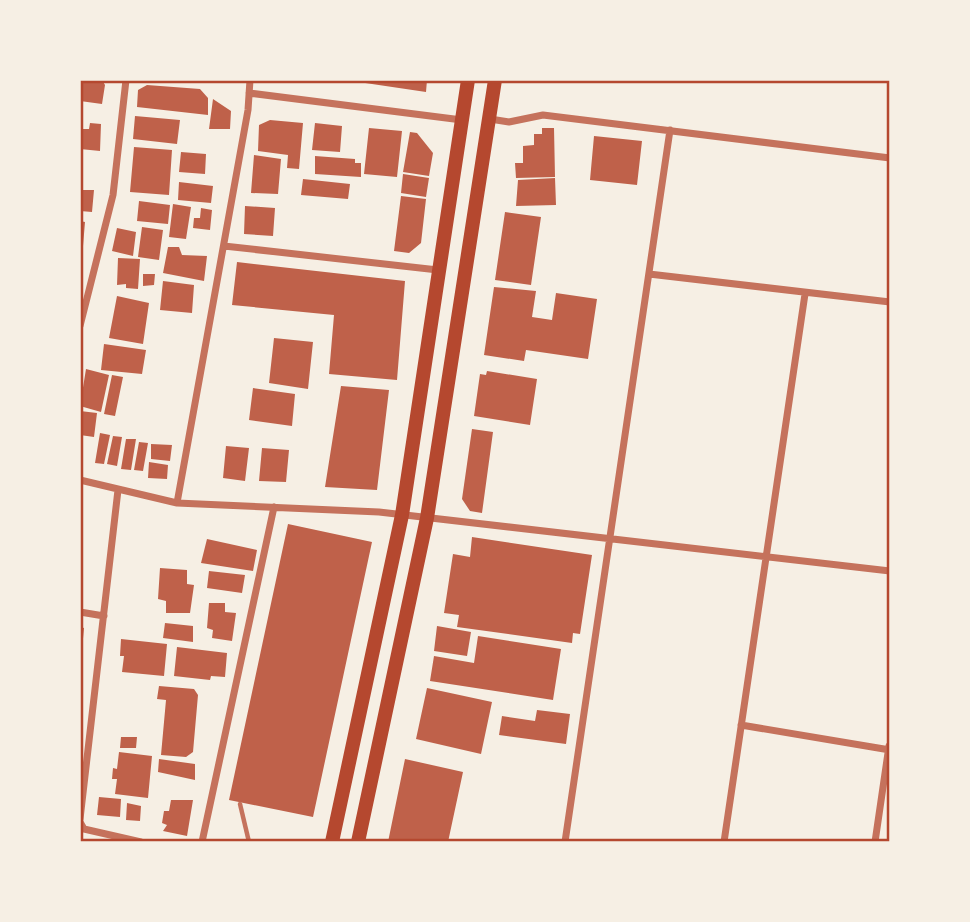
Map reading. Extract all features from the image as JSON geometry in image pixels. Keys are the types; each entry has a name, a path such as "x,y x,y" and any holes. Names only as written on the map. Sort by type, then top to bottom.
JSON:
{"main road":[{"path":"332,842 402,515 468,80"},
{"path":"358,842 427,518 495,80"}],"street":[{"path":"80,326 113,195 126,80"},
{"path":"177,502 250,80"},
{"path":"249,93 463,120"},
{"path":"490,119 509,122 543,115 890,158"},
{"path":"565,842 670,130"},
{"path":"223,246 440,270"},
{"path":"649,274 890,303"},
{"path":"724,842 805,293"},
{"path":"80,480 177,502 402,515 890,571"},
{"path":"118,490 104,616 84,745 80,820 84,829 141,842"},
{"path":"202,842 274,507"},
{"path":"80,612 104,616"},
{"path":"741,725 889,749 875,842"}],"lane":[{"path":"240,804 249,842"}],"building":[{"path":"80,80 102,80 105,85 102,104 80,101"},
{"path":"345,80 427,80 426,92"},
{"path":"147,85 200,89 208,98 208,115 137,107 138,90"},
{"path":"213,99 231,111 230,129 209,129"},
{"path":"135,116 180,120 177,144 133,139"},
{"path":"270,120 303,123 299,169 287,168 288,155 258,151 259,125"},
{"path":"90,123 101,124 100,151 80,149 80,129 89,129"},
{"path":"315,123 342,126 340,152 312,150"},
{"path":"369,128 402,131 397,177 364,174"},
{"path":"542,128 554,128 555,177 516,178 515,163 523,163 523,146 534,145 534,134 542,134"},
{"path":"410,132 417,133 433,153 429,176 403,172"},
{"path":"594,136 642,141 637,185 590,180"},
{"path":"134,147 172,150 169,195 130,192"},
{"path":"181,152 206,154 205,174 179,172"},
{"path":"254,155 281,159 278,194 251,193"},
{"path":"315,156 355,159 355,163 361,163 361,177 315,174"},
{"path":"403,174 429,178 426,197 401,193"},
{"path":"555,178 556,205 516,206 518,180"},
{"path":"303,179 350,184 348,199 301,195"},
{"path":"179,182 213,186 211,203 178,200"},
{"path":"80,190 94,190 92,212 80,211"},
{"path":"401,196 426,199 421,243 409,253 394,251"},
{"path":"139,201 170,205 168,224 137,221"},
{"path":"173,204 191,207 186,239 169,237"},
{"path":"245,206 275,208 273,236 244,234"},
{"path":"201,208 212,210 210,230 193,228 194,218 200,218"},
{"path":"505,212 541,217 531,285 495,280"},
{"path":"80,221 85,222 83,246 80,246"},
{"path":"142,227 163,230 159,260 138,257"},
{"path":"117,228 136,232 133,256 112,251"},
{"path":"168,247 179,247 182,255 207,256 204,281 163,273"},
{"path":"118,258 140,259 138,289 126,288 126,284 117,285"},
{"path":"237,262 405,281 397,380 329,374 334,315 232,305"},
{"path":"143,274 155,274 154,285 143,286"},
{"path":"163,281 194,285 192,313 160,310"},
{"path":"494,287 536,291 532,317 552,320 556,293 597,299 588,359 526,350 524,361 484,355"},
{"path":"117,296 149,303 143,344 109,338"},
{"path":"274,338 313,342 308,389 269,383"},
{"path":"104,344 146,350 142,374 101,370"},
{"path":"86,369 109,375 101,412 80,406"},
{"path":"487,371 537,379 530,425 474,416 480,374 486,375"},
{"path":"112,375 123,377 115,416 104,414"},
{"path":"341,386 389,390 377,490 325,487"},
{"path":"253,388 295,394 292,426 249,420"},
{"path":"80,411 97,413 94,437 80,435"},
{"path":"472,429 493,432 482,513 470,511 462,499"},
{"path":"100,433 110,435 104,464 95,463"},
{"path":"113,436 122,437 117,466 107,464"},
{"path":"126,439 136,439 131,470 121,469"},
{"path":"139,442 148,443 143,471 134,470"},
{"path":"151,444 172,445 170,461 151,459"},
{"path":"226,446 249,448 245,481 223,478"},
{"path":"262,448 289,450 286,482 259,481"},
{"path":"149,462 168,465 167,479 148,478"},
{"path":"288,524 372,542 313,817 229,800"},
{"path":"472,537 592,555 580,634 573,633 572,643 457,627 459,615 444,613 453,554 470,557"},
{"path":"207,539 257,550 253,571 201,563"},
{"path":"160,568 187,570 187,584 194,585 190,613 166,613 166,601 158,599"},
{"path":"209,571 245,575 242,593 207,588"},
{"path":"209,603 225,603 225,612 236,613 232,641 212,638 213,630 207,628"},
{"path":"165,623 193,626 193,642 163,638"},
{"path":"437,626 471,632 467,656 434,651"},
{"path":"80,627 84,628 82,649 80,649"},
{"path":"478,636 561,649 553,700 430,681 434,656 474,663"},
{"path":"121,639 167,644 164,676 122,672 124,656 120,656"},
{"path":"177,647 227,653 225,677 211,676 210,680 174,676"},
{"path":"159,686 194,689 198,695 193,752 186,757 161,755 166,700 157,699"},
{"path":"427,688 492,702 481,754 416,739"},
{"path":"537,710 570,714 566,744 499,735 502,716 535,721"},
{"path":"121,737 137,737 136,748 120,748"},
{"path":"119,752 152,756 148,798 115,794 117,779 112,779 113,768 117,769"},
{"path":"159,759 195,764 195,780 158,772"},
{"path":"405,759 463,772 448,842 388,842"},
{"path":"99,797 121,799 120,817 97,815"},
{"path":"171,800 193,800 187,836 163,831 167,825 162,823 164,811 169,811"},
{"path":"127,803 141,806 140,821 126,820"}]}
